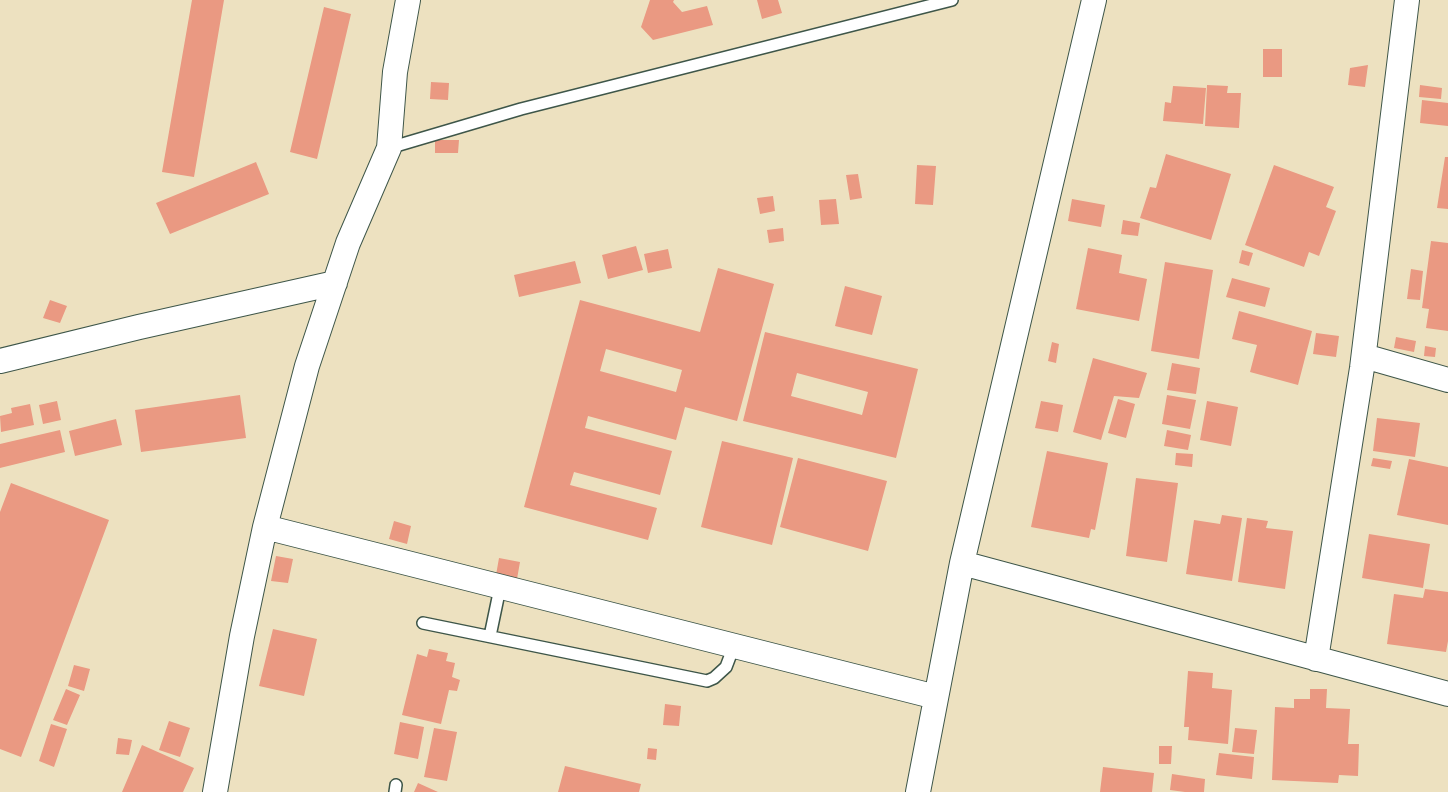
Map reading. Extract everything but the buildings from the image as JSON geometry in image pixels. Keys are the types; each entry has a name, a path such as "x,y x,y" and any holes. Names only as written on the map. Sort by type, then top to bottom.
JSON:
{"street":[{"path":"215,792 242,636 265,527 307,366 348,243 389,148 395,72 408,0"},
{"path":"918,792 962,563 1094,0"},
{"path":"1316,659 1364,356 1407,0"},
{"path":"0,361 335,282"},
{"path":"0,348 26,355"},
{"path":"1364,356 1448,380"},
{"path":"265,527 936,697"},
{"path":"962,563 1448,694"}],"lane":[{"path":"389,148 521,109 952,0"},
{"path":"490,636 500,588"},
{"path":"423,623 707,680 714,678 726,667 734,646"}]}
